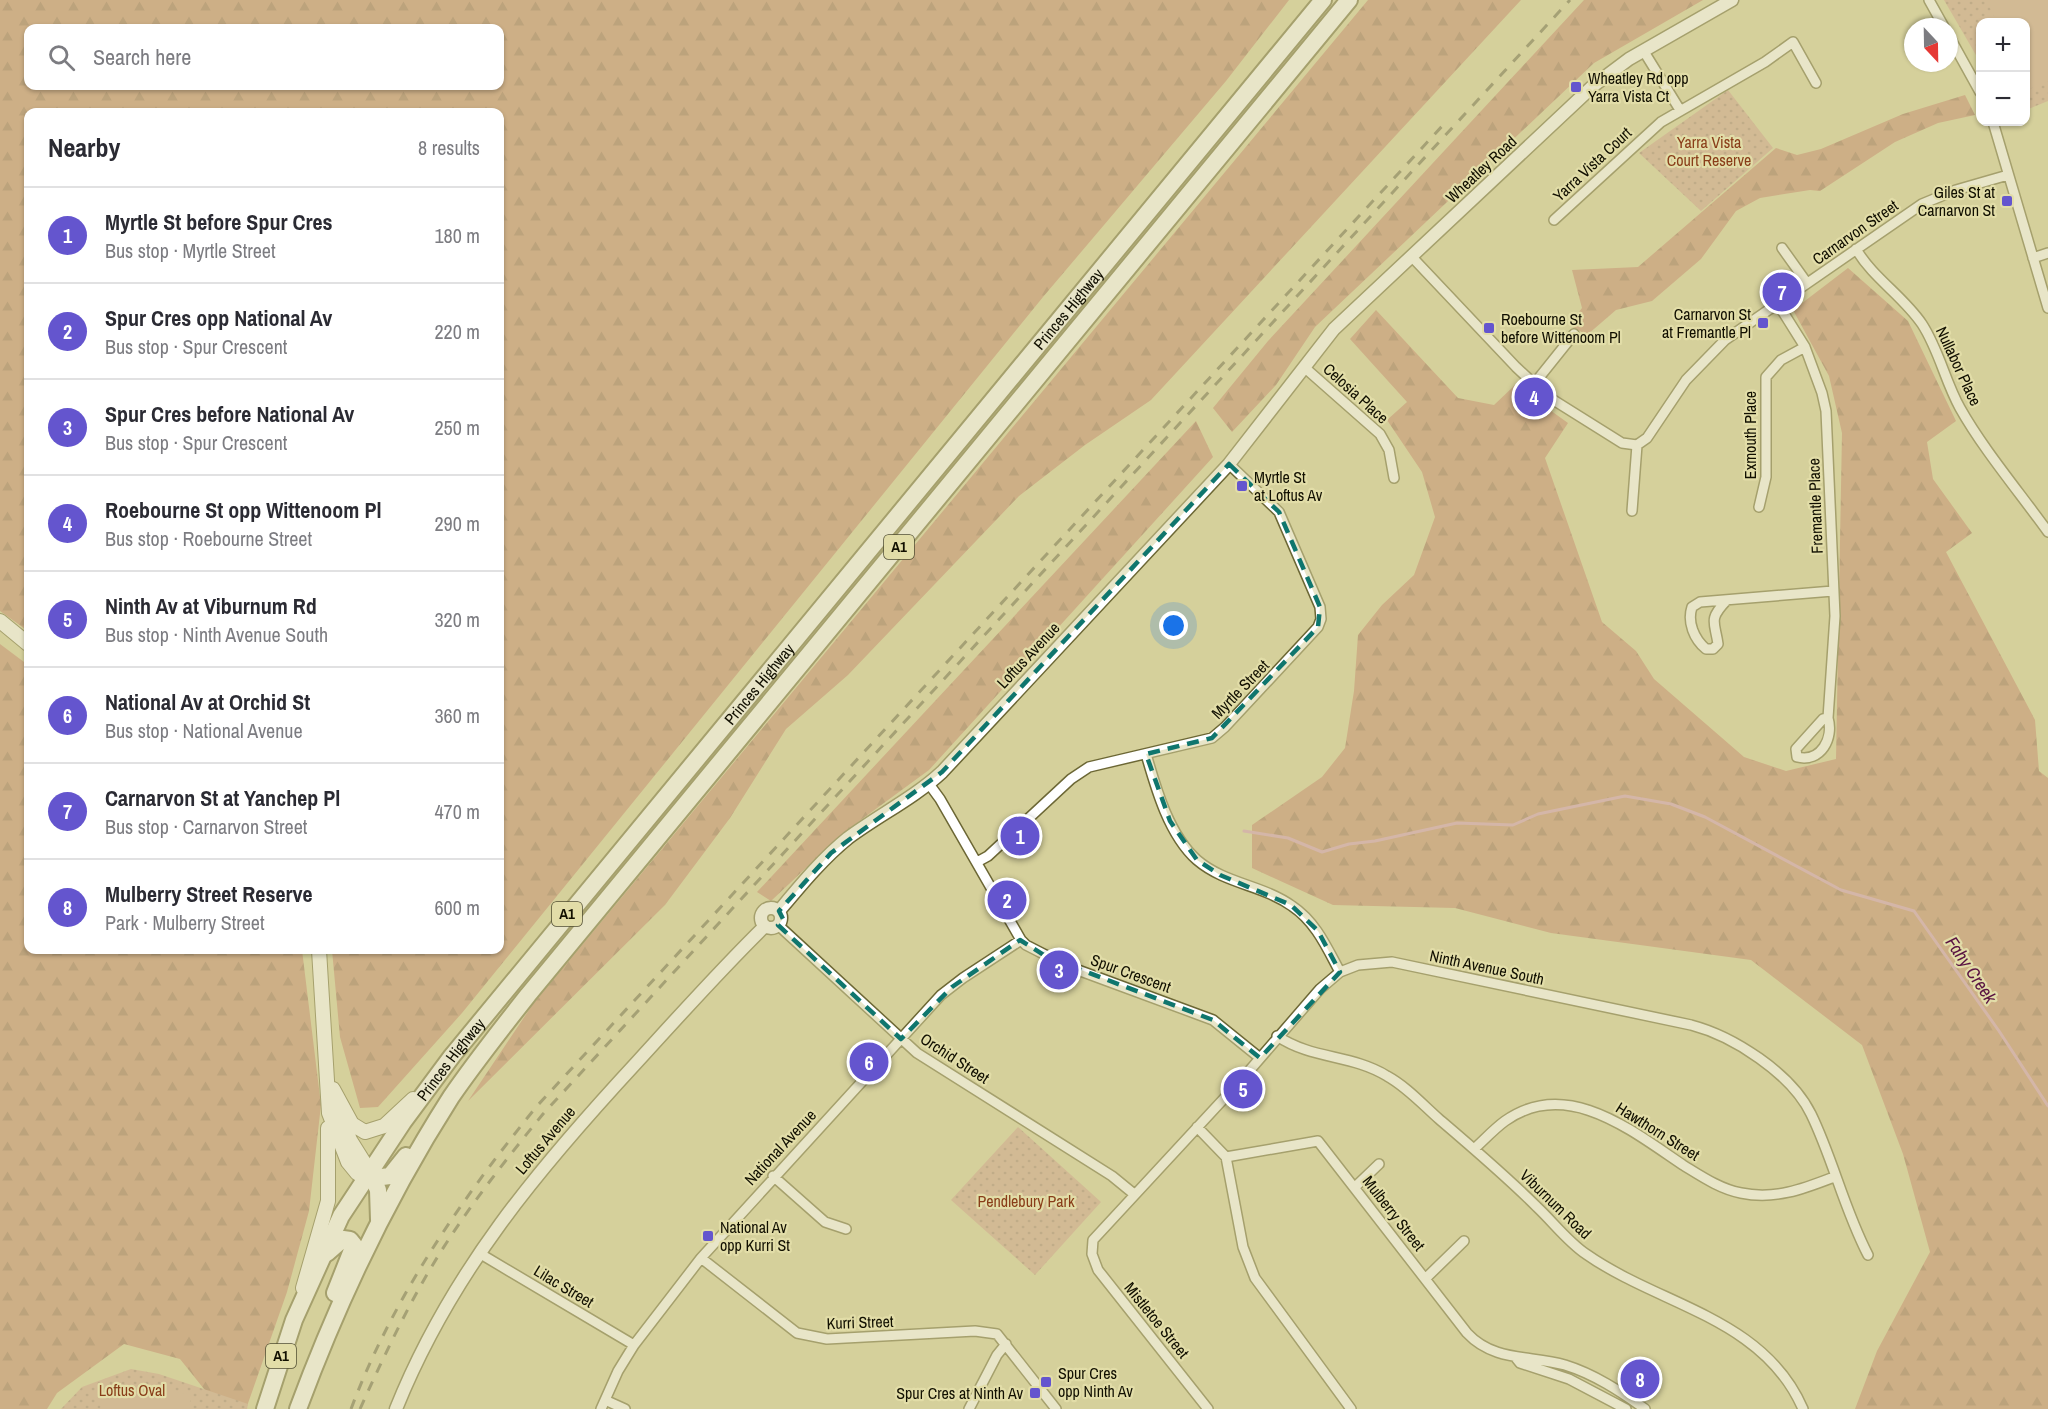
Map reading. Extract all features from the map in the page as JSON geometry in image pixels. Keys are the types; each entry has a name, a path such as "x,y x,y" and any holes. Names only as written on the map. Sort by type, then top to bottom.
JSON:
{"highway":[{"name":"Princes Highway","path":"265,1409 300,1304 341,1216 452,1056 1323,0"},
{"name":"Princes Highway","path":"298,1409 317,1358 395,1192 452,1096 528,994 1349,0"},
{"path":"375,1234 380,1207 370,1176 387,1177 396,1171 452,1096"},
{"path":"317,1358 327,1315 352,1252 353,1243 349,1239 340,1240 320,1261"}],"main road":[{"path":"0,621 24,641"},
{"path":"300,1304 328,1201 330,1095 319,954"},
{"path":"330,1095 354,1126 364,1131 375,1131 392,1120 452,1056"},
{"path":"330,1095 346,1132 370,1176"}],"street":[{"name":"Wheatley Road","path":"1281,398 1334,329 1593,87 1643,50 1732,0"},
{"path":"1929,0 1939,18"},
{"name":"Yarra Vista Court","path":"1554,220 1647,133 1680,110 1765,62 1793,42 1816,83"},
{"path":"1643,50 1680,110"},
{"path":"1958,52 1976,85"},
{"path":"1994,126 2048,308"},
{"name":"Carnarvon Street","path":"1637,445 1647,438 1686,380 1714,350 1856,249 1937,197 2008,175"},
{"path":"1782,248 1807,283"},
{"name":"Nullabor Place","path":"1856,249 1868,267 1900,296 1921,322 1961,411 2048,532"},
{"path":"2033,258 2048,253"},
{"path":"1411,256 1534,384 1569,411 1622,443 1637,445 1632,511"},
{"name":"Fremantle Place","path":"1778,304 1805,346 1826,411 1835,616 1828,718 1831,732 1827,745 1813,756 1797,757 1796,749 1823,719 1828,718"},
{"path":"1534,384 1574,334"},
{"name":"Exmouth Place","path":"1759,507 1766,477 1766,377 1774,365 1805,346"},
{"name":"Celosia Place","path":"1304,367 1380,434 1389,450 1394,478"},
{"name":"Loftus Avenue","path":"779,911 810,875 846,840 929,784 1229,464 1281,398"},
{"name":"Myrtle Street","path":"977,862 988,856 1079,773 1101,763 1205,741 1219,733 1315,631 1321,619 1320,607 1279,512 1229,464"},
{"path":"1726,601 1716,613 1713,623 1718,644 1713,649 1707,649 1694,632 1689,618 1691,609 1700,602 1833,591"},
{"path":"1146,754 1170,821 1183,844 1197,860 1220,875 1291,905 1318,931 1340,972"},
{"name":"Spur Crescent","path":"929,784 1021,940 1047,957 1213,1020 1260,1058"},
{"path":"773,908 779,911 781,920 772,925 762,920 764,911 773,908"},
{"name":"Loftus Avenue","path":"396,1409 432,1333 479,1253 504,1216 580,1122 772,925"},
{"name":"Orchid Street","path":"772,925 917,1053 1112,1176 1134,1194"},
{"name":"National Avenue","path":"603,1405 618,1371 634,1346 701,1258 774,1176 952,987 1021,940"},
{"name":"Ninth Avenue South","path":"1092,1246 1097,1234 1260,1058 1320,989 1340,972 1358,966 1392,962 1691,1025 1723,1034 1778,1074 1799,1096 1817,1127 1851,1221 1868,1255"},
{"name":"Viburnum Road","path":"1277,1036 1305,1052 1370,1067 1407,1089 1583,1252 1604,1266 1714,1319 1755,1347 1780,1372 1796,1393 1803,1409"},
{"name":"Hawthorn Street","path":"1474,1149 1504,1121 1518,1113 1550,1105 1564,1105 1580,1107 1609,1117 1696,1172 1738,1193 1780,1195 1834,1177"},
{"path":"1197,1127 1226,1157 1243,1247 1255,1278 1351,1409"},
{"name":"Mulberry Street","path":"1226,1157 1318,1141 1473,1340 1491,1352 1516,1358 1523,1356 1549,1361 1582,1371 1616,1388 1645,1409"},
{"path":"1355,1187 1379,1164"},
{"path":"774,1176 825,1222 846,1228"},
{"path":"1426,1278 1464,1241"},
{"name":"Mistletoe Street","path":"1092,1246 1094,1262 1098,1269 1208,1409"},
{"name":"Lilac Street","path":"479,1253 634,1346"},
{"name":"Kurri Street","path":"701,1258 797,1332 807,1337 827,1339 988,1331 997,1334 1006,1344"},
{"path":"969,1409 997,1355 1006,1344 1056,1409"},
{"name":"Mulberry Street","path":"1516,1358 1520,1363 1578,1383 1626,1409"},
{"path":"603,1405 625,1409"}],"highlighted area":[{"path":"1229,464 1279,512 1320,607 1318,627 1212,738 1146,754 1170,821 1197,860 1220,875 1291,905 1318,931 1340,972 1260,1058 1213,1020 1047,957 1020,940 952,987 901,1039 778,925 783,919 779,911 831,853 942,772"}],"green space":[{"path":"0,0 1289,0 1226,81 1043,297 462,1013 378,1107 360,1108 340,1037 332,954 504,954 504,108 24,108 24,628 0,611"},
{"path":"1368,0 1521,0 1151,400 1085,445 1019,496 848,675 786,729 730,818 665,905 468,1101 533,1004"},
{"path":"1584,0 1703,0 1594,63 1315,327 1276,385 1232,432 1213,408 1268,341"},
{"path":"1944,0 2048,0 2048,101 2030,108 2030,18 1976,18 1976,55 1958,24 1958,18 1954,18"},
{"path":"1986,0 2048,0 2048,81 2030,89 2030,18 1995,18"},
{"name":"Yarra Vista Court Reserve","path":"1728,90 1773,148 1701,211 1639,153"},
{"path":"1965,95 1975,115 1938,123 1895,142 1820,191 1810,190 1760,198 1736,211 1701,259 1652,301 1616,310 1587,335 1569,325 1582,308 1572,270 1638,267 1776,148 1797,155 1821,149 1903,114"},
{"path":"1848,268 1908,321 1956,421 1927,442 1933,479 1972,533 1946,552 2035,720 2039,771 2048,778 2048,1409 1855,1409 1877,1351 1930,1252 1903,1154 1862,1045 1751,960 1551,933 1455,908 1333,905 1252,868 1252,825 1322,777 1345,748 1354,691 1358,635 1382,605 1414,575 1435,517 1422,472 1387,420 1407,402 1350,339 1376,310 1458,398 1494,405 1515,385 1568,423 1545,458 1602,622 1636,651 1654,679 1744,757 1786,771 1836,759 1842,433 1829,376 1793,310"},
{"path":"1196,421 1213,457 929,770 843,833 771,901 757,892"},
{"path":"0,644 24,662 24,954 302,954 321,1105 309,1211 287,1292 246,1409 220,1409 180,1359 124,1344 57,1393 47,1409 0,1409"},
{"name":"Pendlebury Park","path":"1018,1127 1101,1202 1035,1275 951,1200"},
{"path":"1636,1358 1660,1372 1643,1401 1619,1386"},
{"name":"Loftus Oval","path":"131,1369 159,1374 248,1404 247,1409 61,1409 82,1387"},
{"path":"103,1385 191,1394 189,1409 100,1409"}],"waterway":[{"name":"Fahy Creek","path":"1244,831 1288,838 1322,852 1349,844 1375,841 1457,823 1513,825 1538,814 1625,796 1671,804 1705,817 1841,890 1914,911 1999,1031 2048,1106"}],"railway":[{"path":"360,1409 397,1331 434,1262 478,1197 543,1114 1570,0"},
{"path":"351,1409 387,1327 432,1250 482,1176 537,1106 1445,123"}],"place":[{"name":"Wheatley Rd opp Yarra Vista Ct","path":"1576,87"},
{"name":"Giles St at Carnarvon St","path":"2007,201"},
{"name":"Carnarvon St at Yanchep Pl","path":"1782,292"},
{"name":"Carnarvon St at Fremantle Pl","path":"1763,323"},
{"name":"Roebourne St before Wittenoom Pl","path":"1489,328"},
{"name":"Roebourne St opp Wittenoom Pl","path":"1534,397"},
{"name":"Myrtle St at Loftus Av","path":"1242,486"},
{"name":"Myrtle St before Spur Cres","path":"1020,836"},
{"name":"Spur Cres opp National Av","path":"1007,900"},
{"name":"Spur Cres before National Av","path":"1059,970"},
{"name":"National Av at Orchid St","path":"869,1062"},
{"name":"Ninth Av at Viburnum Rd","path":"1243,1089"},
{"name":"National Av opp Kurri St","path":"708,1236"},
{"name":"Mulberry Street Reserve","path":"1640,1379"},
{"name":"Spur Cres opp Ninth Av","path":"1046,1382"},
{"name":"Spur Cres at Ninth Av","path":"1035,1393"}]}
